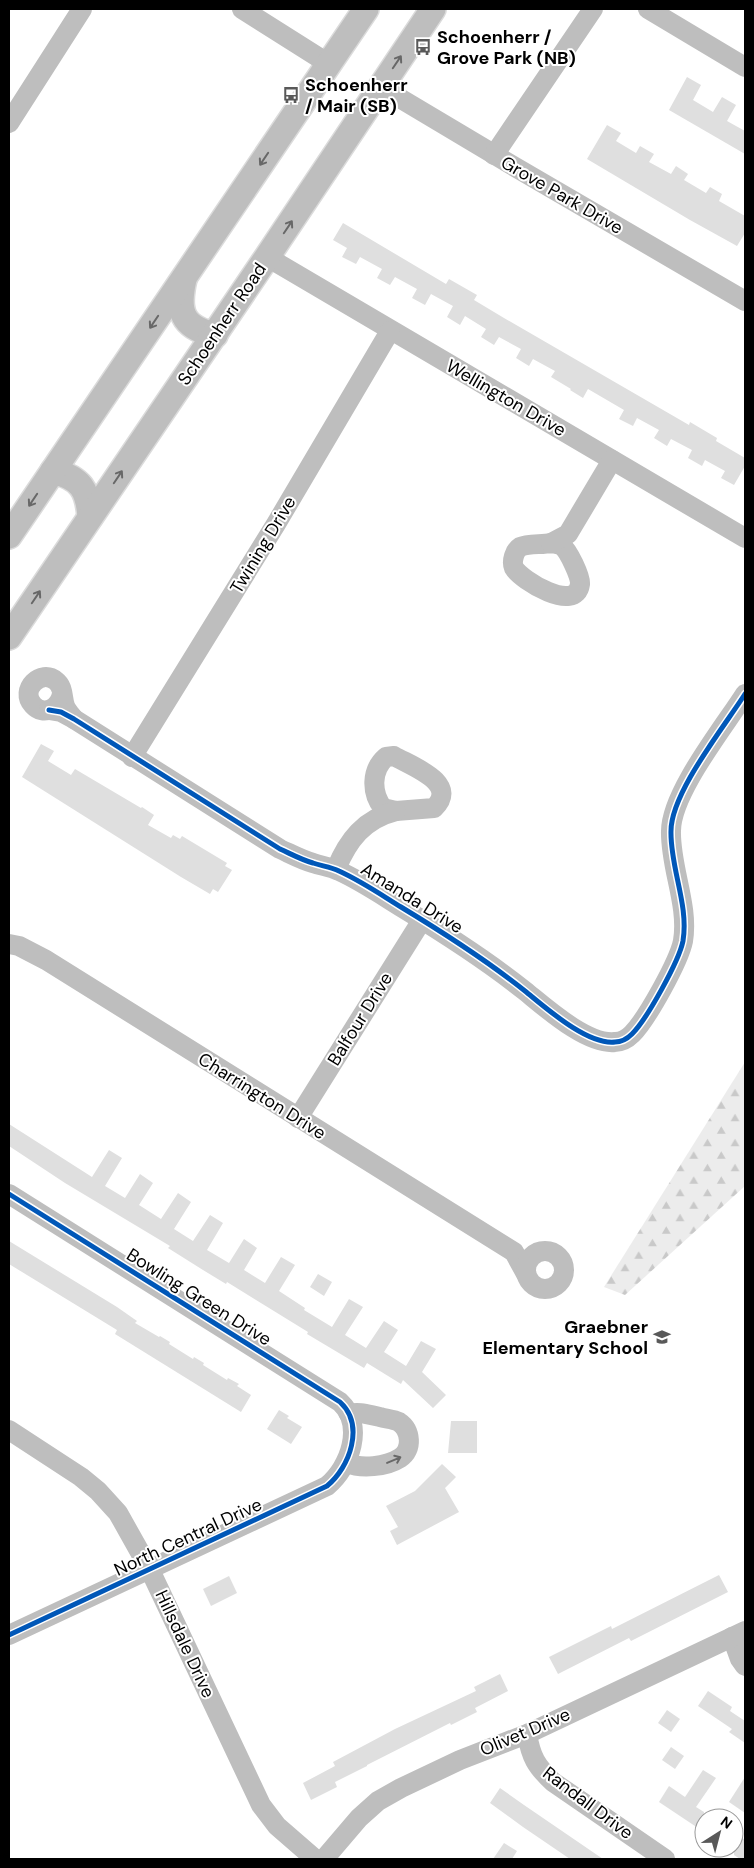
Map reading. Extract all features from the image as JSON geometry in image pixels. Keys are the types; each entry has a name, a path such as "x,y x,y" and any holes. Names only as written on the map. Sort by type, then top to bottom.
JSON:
{"main road":[{"path":"9,536 366,9"},
{"name":"Schoenherr Road","path":"9,637 267,258 433,9"},
{"path":"184,277 180,295 180,306 187,322 195,329 215,334"},
{"path":"53,471 71,477 78,483 89,501 90,517"}],"street":[{"path":"9,122 82,9"},
{"path":"242,9 329,64"},
{"path":"494,155 593,9"},
{"path":"648,9 745,67"},
{"name":"Grove Park Drive","path":"381,87 745,301"},
{"name":"Wellington Drive","path":"267,258 745,538"},
{"name":"Twining Drive","path":"132,757 271,532 390,330"},
{"path":"559,539 580,577 580,585 574,593 566,597 560,597 547,591 523,576 514,568 514,556 523,545 559,539 612,460"},
{"path":"62,694 58,704 49,710 38,708 30,700 29,690 34,680 45,676 55,680 62,689 66,708 74,719"},
{"name":"Amanda Drive","path":"49,710 61,712 74,719 280,849 304,860 336,869 422,920 489,963 584,1034 595,1040 618,1042 634,1033 678,958 683,941 684,924 671,830 678,799 692,774 745,694"},
{"path":"336,869 350,842 374,819 383,814 396,811 434,808 442,799 443,793 439,784 425,773 394,756 386,757 377,766 375,773 374,819"},
{"path":"376,794 383,808 396,811"},
{"name":"Balfour Drive","path":"298,1118 422,920"},
{"name":"Charrington Drive","path":"9,944 20,946 46,960 514,1252 549,1252 559,1258 564,1269 562,1280 551,1288 538,1288 533,1285 514,1252"},
{"name":"Bowling Green Drive","path":"9,1194 340,1402 349,1414"},
{"path":"526,1274 528,1261 537,1253"},
{"path":"347,1464 358,1467 388,1462 400,1458 406,1453 409,1444 406,1429 395,1420 361,1413 349,1414"},
{"name":"North Central Drive","path":"9,1635 327,1486 335,1480 347,1464 352,1438 349,1414"},
{"name":"Hillsdale Drive","path":"9,1430 81,1476 118,1513 150,1570 261,1805 277,1826 315,1859"},
{"path":"738,1634 740,1659 745,1666"},
{"name":"Olivet Drive","path":"324,1859 358,1818 378,1801 460,1760 527,1734 738,1634"},
{"name":"Randall Drive","path":"527,1734 531,1752 539,1769 553,1782 666,1859"}],"green space":[{"path":"745,1062 745,1186 625,1295 604,1287"}],"building":[{"path":"687,77 701,85 693,100 713,112 722,97 736,105 727,121 745,131 745,154 669,110"},
{"path":"607,125 621,133 616,141 636,153 640,146 654,154 649,162 671,174 676,166 688,174 684,180 706,193 710,187 722,194 719,201 745,216 745,233 737,246 587,159"},
{"path":"343,223 446,284 449,279 477,295 474,300 504,318 689,425 690,422 717,438 716,441 745,458 745,466 734,485 721,478 725,471 705,460 702,466 688,458 692,450 671,439 667,446 654,438 659,430 637,418 633,426 619,419 624,410 588,389 583,398 551,377 555,371 533,359 529,366 516,358 521,349 499,337 494,345 481,337 486,329 465,316 460,325 447,317 453,306 431,294 425,305 412,298 417,289 395,277 390,285 377,278 382,269 360,257 356,264 342,257 347,248 333,240"},
{"path":"41,744 54,751 48,761 71,775 75,769 154,815 148,825 171,838 173,835 180,839 182,836 227,863 225,866 232,870 218,892 213,889 210,894 181,877 22,777"},
{"path":"9,1124 92,1177 109,1150 122,1158 105,1186 125,1198 140,1174 153,1183 139,1205 161,1219 178,1193 191,1202 174,1229 193,1241 210,1215 223,1223 207,1250 229,1263 244,1239 257,1248 244,1270 265,1283 281,1257 295,1265 279,1291 305,1308 304,1310 332,1327 349,1299 363,1307 345,1335 366,1348 384,1321 398,1330 384,1352 406,1366 421,1341 436,1349 422,1372 446,1395 433,1408 403,1380 401,1384 367,1363 364,1368 307,1334 308,1332 227,1282 226,1284 203,1270 168,1248 170,1246 65,1183 9,1146"},
{"path":"9,1241 117,1307 137,1321 135,1323 170,1342 169,1344 193,1359 194,1357 204,1363 203,1365 227,1380 228,1378 239,1384 237,1386 251,1395 241,1412 115,1334 117,1330 9,1264"},
{"path":"318,1274 332,1282 324,1296 310,1287"},
{"path":"279,1410 289,1416 287,1418 302,1427 291,1444 267,1429"},
{"path":"451,1421 477,1421 477,1453 448,1453"},
{"path":"442,1464 456,1477 445,1488 459,1512 397,1545 390,1531 398,1527 386,1506 415,1491"},
{"path":"719,1575 728,1592 631,1641 629,1638 558,1674 549,1657 611,1626 612,1629"},
{"path":"229,1576 237,1593 211,1606 203,1589"},
{"path":"500,1674 508,1691 475,1708 477,1712 451,1725 450,1723 367,1765 335,1782 337,1787 311,1800 303,1783 335,1766 333,1762 395,1729 476,1691 474,1687"},
{"path":"708,1691 732,1707 730,1711 745,1721 745,1743 729,1732 732,1729 698,1706"},
{"path":"667,1710 680,1719 671,1732 658,1723"},
{"path":"671,1747 684,1756 675,1769 662,1760"},
{"path":"703,1770 716,1778 696,1807 698,1808 694,1808 694,1825 659,1802 669,1786 685,1797"},
{"path":"745,1777 745,1813 744,1808 738,1808 729,1802"},
{"path":"500,1788 603,1859 570,1859 523,1827 490,1803"},
{"path":"744,1839 745,1859 738,1858 744,1858"},
{"path":"504,1843 517,1851 512,1859 493,1859"}],"cycle path":[{"path":"49,710 61,712 74,719 280,849 305,860 336,870 363,883 480,957 567,1024 592,1038 615,1042 632,1034 646,1016 662,989 680,950 683,941 684,914 671,845 673,816 680,798 700,761 745,694"},
{"path":"9,1194 340,1402 348,1411 352,1422 353,1434 348,1457 335,1478 327,1486 9,1635"}],"place":[{"name":"Schoenherr / Grove Park (NB)","path":"423,47"},
{"name":"Schoenherr / Mair (SB)","path":"291,95"},
{"name":"Graebner Elementary School","path":"662,1337"}]}
